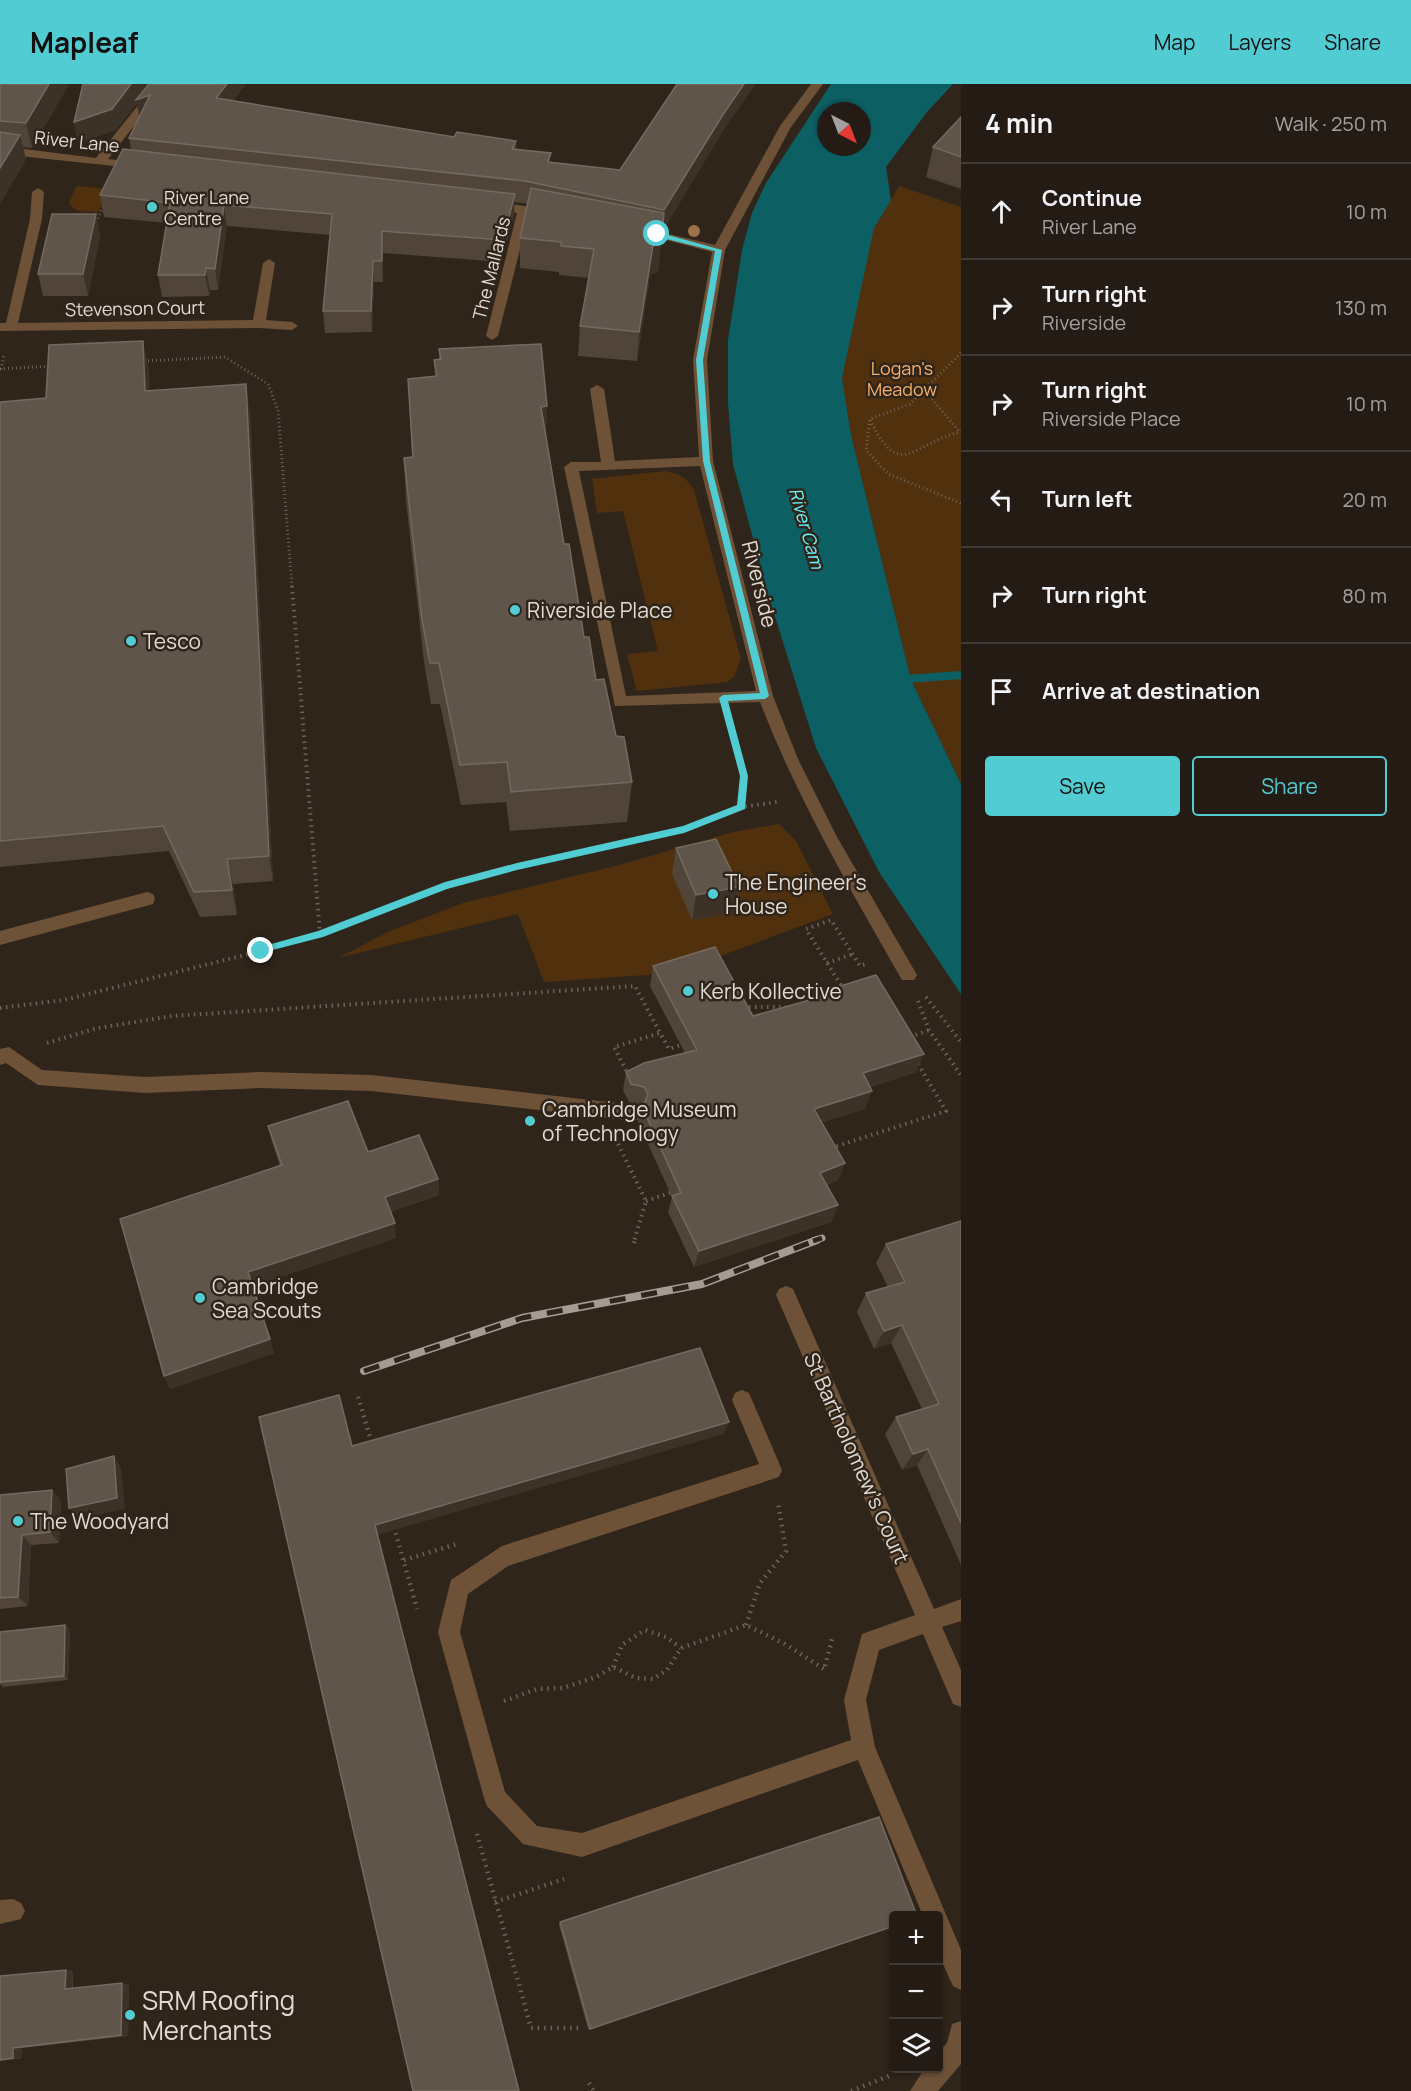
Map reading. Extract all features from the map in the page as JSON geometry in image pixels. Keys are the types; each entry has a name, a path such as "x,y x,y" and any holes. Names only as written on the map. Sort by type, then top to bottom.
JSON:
{"street":[{"path":"99,162 161,84"},
{"name":"Riverside","path":"817,84 786,126 719,250 700,360 706,461 765,696 810,802 908,975"},
{"name":"River Lane","path":"0,150 158,168"},
{"name":"Stevenson Court","path":"38,192 36,219 6,327 259,324 292,326"},
{"path":"477,204 568,217"},
{"name":"The Mallards","path":"492,336 524,209"},
{"path":"36,219 77,223"},
{"path":"624,228 719,250"},
{"path":"259,324 269,263"},
{"path":"597,389 609,466"},
{"path":"706,461 570,467 620,702 765,696"},
{"path":"0,938 147,899"},
{"path":"4,1056 38,1077 145,1085 259,1080 372,1083 633,1113"},
{"name":"St Bartholomew's Court","path":"786,1295 961,1696"},
{"path":"742,1400 772,1470 502,1557 459,1588 448,1632 495,1798 531,1836 582,1845 864,1747"},
{"path":"933,1911 864,1747 855,1700 870,1642 961,1610"},
{"path":"943,1934 961,1978"},
{"path":"922,2091 958,2049 961,2033"}],"path":[{"path":"77,223 95,224 107,196"},
{"path":"870,419 910,404 961,353"},
{"path":"142,362 225,357 268,384 278,410 320,934"},
{"path":"0,369 60,366"},
{"path":"924,390 960,432"},
{"path":"870,419 878,439 896,453 914,455 951,432 960,432"},
{"path":"870,419 866,450 882,470 902,481 939,492 961,502"},
{"path":"0,1008 64,1000 320,934 445,886 517,866 684,829 742,807 744,776 723,698"},
{"path":"846,993 806,929 831,920 860,966 866,964"},
{"path":"827,963 853,954"},
{"path":"908,975 929,1029 961,1075"},
{"path":"908,975 961,1042"},
{"path":"4,1056 98,1028 172,1016 635,986 669,1049 691,1042"},
{"path":"834,996 854,990"},
{"path":"736,1009 747,1006 790,1008"},
{"path":"903,1039 929,1029"},
{"path":"614,1047 660,1033"},
{"path":"822,1151 946,1111 911,1052"},
{"path":"602,1109 646,1202 634,1243"},
{"path":"646,1202 674,1192 679,1200"},
{"path":"746,1625 760,1583 786,1551 772,1470"},
{"path":"613,1667 631,1677 654,1680 670,1670 681,1648 746,1625 785,1644 824,1669"},
{"path":"501,1702 537,1689 563,1688 596,1677 613,1667 622,1645 645,1630 666,1637 681,1648"},
{"path":"495,1902 573,1876"},
{"path":"851,2091 892,2075"},
{"path":"589,2083 594,2091"}],"green space":[{"path":"77,186 109,189 98,212 81,211 71,206 69,202"},
{"name":"Logan's Meadow","path":"899,186 961,207 961,784 911,680 851,435 842,379 855,306 874,228"},
{"path":"665,471 682,477 694,490 741,659 734,677 727,682 637,691 627,654 658,651 623,511 597,513 592,479"},
{"path":"779,824 796,841 833,914 675,973 544,982 518,914 338,958 388,932 463,903 616,866 733,832"}],"water":[{"name":"River Cam","path":"831,84 953,84 927,112 886,167 891,200 874,228 842,378 851,435 911,680 961,784 961,994 879,872 816,748 768,594 733,464 728,403 728,340 742,250 752,213 766,183 817,105 817,156 871,156 871,102 819,102"}],"building":[{"path":"0,84 49,84 26,123 0,121"},
{"path":"83,84 131,84 112,109 74,122"},
{"path":"149,84 227,84 216,98 454,137 457,132 516,141 512,149 551,153 548,162 620,170 677,84 744,84 664,210 525,181 129,138 150,95 136,100"},
{"path":"961,117 961,157 933,147"},
{"path":"0,132 20,135 0,168"},
{"path":"123,149 515,194 503,240 382,231 382,261 373,261 371,311 323,311 332,214 224,205 215,269 206,268 205,275 158,275 170,203 100,195"},
{"path":"531,188 664,213 661,241 653,245 639,332 580,326 594,249 561,246 561,242 520,238"},
{"path":"52,214 96,214 83,274 38,274"},
{"name":"Tesco","path":"143,341 145,391 246,384 269,856 227,859 232,890 194,892 163,826 0,841 0,402 46,398 49,345"},
{"name":"Riverside Place","path":"541,344 547,406 541,407 564,544 569,544 584,637 589,637 596,680 604,679 616,736 624,737 632,782 511,792 507,762 460,765 439,663 430,663 422,620 404,458 413,457 408,379 437,376 434,360 441,359 439,349"},
{"path":"716,839 739,887 696,895 676,848"},
{"path":"715,947 753,1016 820,997 818,993 876,975 924,1054 863,1073 872,1091 814,1109 845,1163 820,1173 838,1205 699,1251 672,1196 681,1193 641,1104 645,1102 648,1094 644,1087 631,1084 626,1072 644,1063 697,1050 653,966"},
{"path":"348,1101 368,1152 419,1135 438,1179 385,1197 395,1223 248,1272 270,1339 164,1376 120,1219 282,1165 268,1126"},
{"path":"961,1221 961,1523 928,1449 913,1454 896,1417 939,1404 902,1325 884,1331 866,1293 905,1282 886,1244"},
{"path":"700,1348 729,1422 375,1525 519,2091 413,2091 259,1417 339,1395 352,1446"},
{"path":"114,1456 117,1498 69,1508 66,1469"},
{"path":"52,1490 50,1532 22,1535 18,1597 0,1598 0,1495"},
{"path":"65,1625 64,1676 0,1682 0,1632"},
{"path":"879,1817 915,1911 889,1911 889,1928 590,2029 560,1922"},
{"path":"66,1970 65,1989 122,1983 121,2035 13,2048 13,2058 0,2060 0,1976"}],"waterway":[{"path":"894,680 961,675"}],"railway":[{"path":"813,1241 822,1238"},
{"path":"364,1371 522,1318 702,1284 817,1240"}],"place":[{"name":"River Lane Centre","path":"152,207"},
{"name":"Riverside Place","path":"515,610"},
{"name":"Tesco","path":"131,641"},
{"name":"The Engineer's House","path":"713,894"},
{"name":"Kerb Kollective","path":"688,991"},
{"name":"Cambridge Museum of Technology","path":"530,1121"},
{"name":"Cambridge Sea Scouts","path":"200,1298"},
{"name":"The Woodyard","path":"18,1521"},
{"name":"SRM Roofing Merchants","path":"130,2015"}],"route":[{"path":"261,951 320,934 445,886 517,866 684,829 714,820 742,807 744,776 723,698 765,696 706,461 700,360 719,250 657,234"}]}
